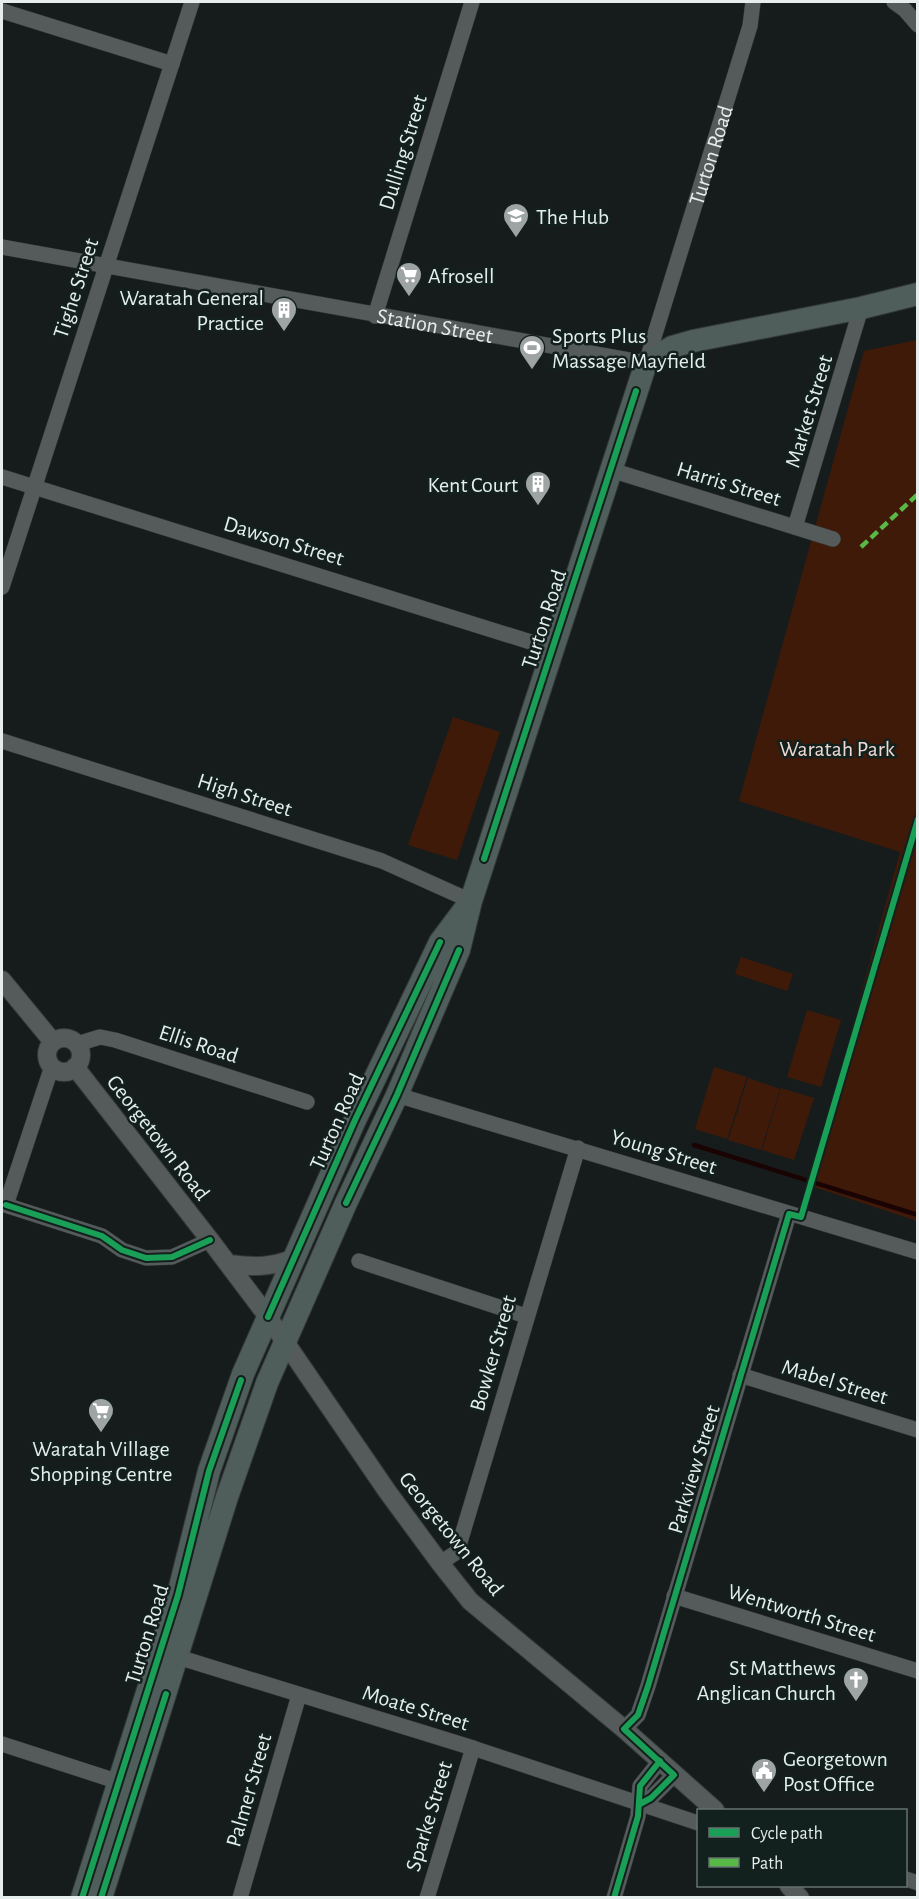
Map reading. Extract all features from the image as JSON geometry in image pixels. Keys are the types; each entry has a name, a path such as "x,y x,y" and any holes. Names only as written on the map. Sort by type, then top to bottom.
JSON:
{"main road":[{"path":"646,363 686,343 861,308 918,294"},
{"path":"861,308 918,300"},
{"name":"Turton Road","path":"101,1898 226,1497 267,1383 397,1095 459,950 471,901 646,363"},
{"name":"Turton Road","path":"82,1898 178,1595 209,1472 243,1374 355,1120 440,942 471,901"}],"street":[{"name":"Tighe Street","path":"2,587 192,2"},
{"name":"Dulling Street","path":"375,316 472,2"},
{"name":"Turton Road","path":"646,363 750,26 753,2"},
{"name":"Turton Road","path":"750,26 765,2"},
{"path":"894,2 905,10 918,25"},
{"path":"2,11 172,64"},
{"name":"Station Street","path":"2,247 646,363"},
{"name":"Market Street","path":"795,527 851,348 861,308"},
{"name":"Harris Street","path":"611,470 833,539"},
{"name":"Dawson Street","path":"2,477 553,649"},
{"name":"High Street","path":"2,741 382,861 471,901"},
{"path":"2,980 53,1042"},
{"name":"Ellis Road","path":"77,1044 100,1037 115,1040 307,1102"},
{"path":"64,1038 77,1044 81,1056 75,1067 63,1071 52,1066 48,1059 48,1052 53,1042 64,1038"},
{"path":"52,1066 4,1205 102,1236 122,1250 146,1258 172,1257 210,1240"},
{"name":"Georgetown Road","path":"75,1067 229,1264 387,1491 470,1601 624,1729 714,1809"},
{"name":"Young Street","path":"397,1095 918,1252"},
{"name":"Bowker Street","path":"440,1563 457,1552 578,1148"},
{"name":"Parkview Street","path":"624,1729 638,1715 789,1214"},
{"path":"229,1264 264,1267 279,1265 294,1258"},
{"path":"359,1261 526,1316"},
{"name":"Mabel Street","path":"740,1376 918,1431"},
{"name":"Wentworth Street","path":"674,1596 918,1671"},
{"name":"Moate Street","path":"178,1657 473,1748 697,1822"},
{"name":"Palmer Street","path":"240,1898 300,1695"},
{"path":"2,1744 119,1782"},
{"name":"Sparke Street","path":"427,1898 473,1748"},
{"path":"614,1898 640,1804 640,1786 660,1761"},
{"path":"640,1804 651,1798 674,1774"}],"green space":[{"name":"Waratah Park","path":"917,340 917,1221 808,1185 900,852 739,801 864,351"},
{"path":"453,717 500,732 457,860 408,845"},
{"path":"741,957 793,974 787,991 735,974"},
{"path":"807,1010 841,1020 821,1087 787,1077"},
{"path":"714,1067 747,1077 727,1139 695,1129"},
{"path":"748,1078 780,1089 761,1150 728,1140"},
{"path":"781,1088 814,1098 794,1160 762,1150"}],"waterway":[{"path":"694,1145 918,1215"}],"marked path":[{"path":"861,547 918,494"}],"cycle path":[{"path":"484,859 636,391"},
{"path":"640,1804 651,1798 674,1775 624,1729 638,1715 648,1686 789,1214 801,1217 918,819"},
{"path":"268,1317 355,1120 440,942"},
{"path":"346,1203 397,1095 459,950"},
{"path":"6,1205 102,1236 122,1250 146,1258 172,1257 210,1240"},
{"path":"82,1898 178,1595 209,1471 241,1380"},
{"path":"101,1898 166,1694"},
{"path":"614,1898 638,1816 640,1786 660,1761"}],"place":[{"name":"The Hub","path":"516,239"},
{"name":"Afrosell","path":"409,298"},
{"name":"Waratah General Practice","path":"284,333"},
{"name":"Sports Plus Massage Mayfield","path":"532,371"},
{"name":"Kent Court","path":"538,507"},
{"name":"Waratah Village Shopping Centre","path":"101,1434"},
{"name":"St Matthews Anglican Church","path":"856,1703"},
{"name":"Georgetown Post Office","path":"764,1794"}]}
